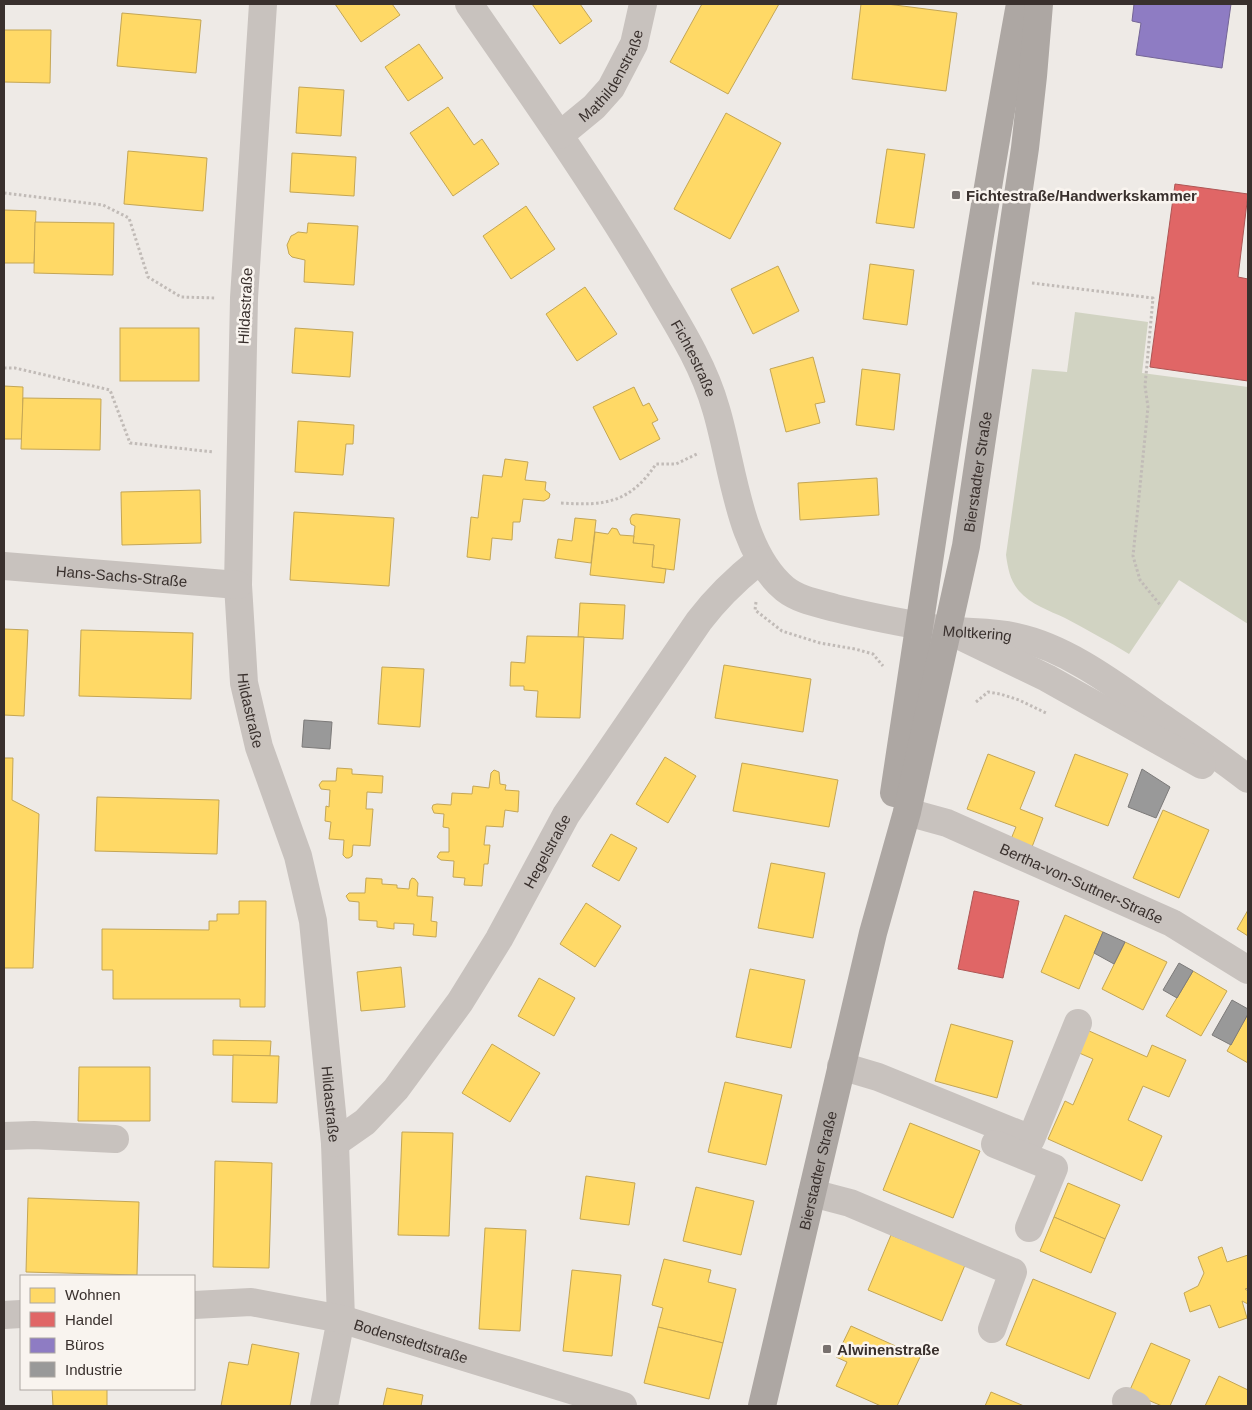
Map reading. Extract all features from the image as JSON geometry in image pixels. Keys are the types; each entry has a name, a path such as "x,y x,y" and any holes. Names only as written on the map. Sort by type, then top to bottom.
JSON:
{"main road":[{"name":"Bierstadter Straße","path":"873,933 986,197 1020,4"},
{"name":"Bierstadter Straße","path":"762,1406 873,933 907,812 966,546 1027,130 1039,4"}],"street":[{"name":"Hildastraße","path":"263,4 244,298 238,585 246,692 259,747 298,856 313,921 336,1143 341,1320 324,1406"},
{"name":"Fichtestraße","path":"468,4 560,135 632,247 687,340 716,407 743,516 760,560 771,576 786,590 800,598 870,617 947,630"},
{"name":"Mathildenstraße","path":"560,135 594,108 611,88 634,44 643,4"},
{"name":"Hegelstraße","path":"336,1143 365,1122 402,1081 460,1002 500,939 566,815 699,621 734,580 760,560"},
{"name":"Hans-Sachs-Straße","path":"4,566 238,585"},
{"name":"Moltkering","path":"947,630 1017,637 1062,654 1124,690 1248,779"},
{"name":"Moltkering","path":"947,630 1047,678 1248,791"},
{"name":"Bertha-von-Suttner-Straße","path":"907,812 948,823 1172,923 1248,970"},
{"path":"839,1075 878,1077 1031,1139 1078,1024"},
{"path":"839,1075 874,1095 1054,1168 1029,1228"},
{"path":"4,1136 34,1135 115,1139"},
{"path":"812,1193 850,1203 1013,1272 992,1329"},
{"name":"Bodenstedtstraße","path":"195,1305 251,1302 341,1320 623,1406"},
{"path":"4,1315 20,1314"}],"path":[{"path":"4,193 103,204 129,218 148,277 181,297 244,298"},
{"path":"1005,280 1153,298 1145,386 1148,407 1133,556 1140,580 1161,606"},
{"path":"4,368 15,368 110,390 130,443 240,455"},
{"path":"561,503 590,505 612,502 632,491 648,477 656,464 676,464"},
{"path":"755,610 782,631 820,643 873,654"},
{"path":"976,702 988,692"}],"green space":[{"path":"1075,312 1148,322 1142,373 1248,387 1248,624 1179,580 1129,654 1034,603 1024,596 1013,583 1006,555 1032,369 1067,372"}],"building: Wohnen":[{"path":"335,4 392,4 400,15 361,42"},
{"path":"532,4 580,4 592,21 560,44"},
{"path":"702,4 779,4 728,94 670,62"},
{"path":"861,4 887,4 957,13 946,91 852,79"},
{"path":"122,13 201,20 196,73 117,66"},
{"path":"4,30 51,30 50,83 4,82"},
{"path":"419,44 443,78 408,101 385,67"},
{"path":"299,87 344,90 341,136 296,133"},
{"path":"448,107 474,145 482,139 499,164 453,196 410,133"},
{"path":"726,113 781,143 730,239 674,209"},
{"path":"887,149 925,154 914,228 876,223"},
{"path":"128,151 207,158 203,211 124,204"},
{"path":"292,153 356,157 354,196 290,192"},
{"path":"526,206 555,249 511,279 483,236"},
{"path":"4,210 36,211 34,263 4,263"},
{"path":"35,222 114,223 113,275 34,273"},
{"path":"308,223 358,226 354,285 304,282 305,260 292,257 289,254 287,245 291,236 298,232 307,233"},
{"path":"870,264 914,270 907,325 863,319"},
{"path":"778,266 799,311 753,334 731,289"},
{"path":"585,287 617,334 577,361 546,314"},
{"path":"120,328 199,328 199,381 120,381"},
{"path":"295,328 353,332 350,377 292,373"},
{"path":"813,357 825,402 815,404 820,423 786,432 770,369"},
{"path":"862,369 900,374 894,430 856,425"},
{"path":"4,386 23,387 22,439 4,439"},
{"path":"634,387 643,406 649,403 658,420 652,423 660,439 620,460 593,407"},
{"path":"23,398 101,399 100,450 21,449"},
{"path":"298,421 354,425 353,444 346,444 343,475 295,472"},
{"path":"505,459 528,462 525,480 546,482 545,490 550,494 549,498 544,501 523,499 520,522 513,522 512,540 492,538 490,560 467,557 471,517 478,518 483,475 502,477"},
{"path":"877,478 879,515 800,520 798,483"},
{"path":"200,490 201,543 122,545 121,492"},
{"path":"294,512 394,518 389,586 290,580"},
{"path":"632,515 680,519 674,570 652,567 654,545 633,543 635,526 631,524 630,519"},
{"path":"575,518 596,520 591,563 555,558 558,539 572,541"},
{"path":"612,528 617,529 620,535 634,536 633,543 654,545 652,567 666,569 664,583 590,575 595,532 608,534"},
{"path":"580,603 625,605 623,639 578,637"},
{"path":"4,629 28,630 24,716 4,715"},
{"path":"81,630 193,633 191,699 79,696"},
{"path":"527,636 584,637 580,718 536,717 538,691 524,690 524,686 510,686 511,662 525,663"},
{"path":"724,665 811,679 803,732 715,718"},
{"path":"382,667 424,669 420,727 378,724"},
{"path":"988,754 1035,772 1020,809 1043,818 1032,847 1011,839 1016,827 967,809"},
{"path":"1075,754 1128,774 1108,826 1055,806"},
{"path":"665,757 696,776 668,823 636,804"},
{"path":"4,758 13,758 12,800 39,814 33,968 4,968"},
{"path":"742,763 838,780 829,827 733,811"},
{"path":"337,768 352,769 352,774 383,776 382,793 367,792 366,809 373,809 370,846 353,845 352,856 349,858 343,855 344,840 329,839 331,822 325,821 326,806 329,807 330,790 321,789 319,785 322,781 336,781"},
{"path":"494,770 499,772 500,784 506,785 505,790 519,791 518,812 505,810 503,827 486,826 484,845 490,845 488,864 484,864 482,886 464,885 465,878 453,877 454,861 441,860 437,857 440,852 449,852 449,828 443,827 444,814 434,813 432,808 433,805 437,804 451,805 452,793 472,794 473,786 489,788 491,773"},
{"path":"97,797 219,800 217,854 95,851"},
{"path":"1163,810 1209,830 1179,898 1133,878"},
{"path":"611,834 637,848 619,881 592,866"},
{"path":"771,863 825,873 813,938 758,928"},
{"path":"366,878 382,879 382,884 397,885 397,888 409,889 410,881 412,878 415,879 418,883 417,896 433,897 431,921 437,922 436,937 413,935 414,924 394,923 394,929 377,927 377,921 359,920 359,902 349,901 346,896 349,893 365,893"},
{"path":"239,901 266,901 265,1007 240,1007 240,999 113,999 113,970 102,970 102,929 209,930 209,921 217,921 217,914 239,914"},
{"path":"586,903 621,926 595,967 560,944"},
{"path":"1248,910 1248,936 1237,929"},
{"path":"1065,915 1103,932 1079,989 1041,972"},
{"path":"1125,942 1167,962 1143,1010 1102,989"},
{"path":"401,967 405,1007 361,1011 357,972"},
{"path":"750,969 805,980 791,1048 736,1037"},
{"path":"1193,971 1227,991 1201,1036 1166,1016"},
{"path":"539,978 575,998 554,1036 518,1016"},
{"path":"1248,1014 1248,1063 1227,1051"},
{"path":"951,1024 1013,1041 997,1098 935,1081"},
{"path":"1087,1030 1147,1057 1152,1045 1186,1060 1169,1097 1143,1086 1128,1120 1162,1136 1142,1181 1048,1139 1065,1101 1073,1105 1093,1059 1077,1052"},
{"path":"213,1040 271,1041 270,1056 213,1055"},
{"path":"492,1044 540,1073 510,1122 462,1093"},
{"path":"233,1055 279,1056 277,1103 232,1102"},
{"path":"79,1067 150,1067 150,1121 78,1121"},
{"path":"725,1082 782,1095 766,1165 708,1152"},
{"path":"910,1123 980,1151 953,1218 883,1190"},
{"path":"402,1132 453,1133 449,1236 398,1235"},
{"path":"215,1161 272,1163 269,1268 213,1267"},
{"path":"586,1176 635,1183 629,1225 580,1219"},
{"path":"1068,1183 1120,1205 1105,1239 1054,1217"},
{"path":"696,1187 754,1201 741,1255 683,1241"},
{"path":"28,1198 139,1202 137,1275 26,1272"},
{"path":"1054,1217 1105,1239 1091,1273 1040,1251"},
{"path":"485,1228 526,1230 520,1331 479,1329"},
{"path":"891,1235 965,1265 942,1321 868,1290"},
{"path":"1222,1247 1227,1262 1248,1255 1248,1288 1245,1289 1248,1291 1248,1304 1242,1301 1247,1318 1219,1328 1210,1305 1190,1312 1184,1293 1198,1286 1204,1273 1198,1257"},
{"path":"664,1259 711,1270 708,1282 736,1289 723,1343 658,1327 663,1308 652,1305"},
{"path":"572,1270 621,1275 612,1356 563,1351"},
{"path":"1033,1279 1116,1313 1089,1379 1006,1345"},
{"path":"851,1326 920,1357 897,1406 881,1406 836,1386 847,1362 836,1357"},
{"path":"658,1327 723,1343 709,1399 644,1383"},
{"path":"1151,1343 1190,1360 1170,1406 1162,1406 1129,1392"},
{"path":"252,1344 299,1353 290,1406 221,1406 229,1362 248,1365"},
{"path":"1219,1376 1248,1390 1248,1406 1205,1406"},
{"path":"387,1388 423,1395 421,1406 383,1406"},
{"path":"52,1390 107,1390 107,1406 53,1406"},
{"path":"991,1392 1024,1406 985,1406"}],"building: Handel":[{"path":"1175,184 1248,194 1238,277 1248,279 1248,381 1150,367"},
{"path":"974,891 1019,901 1003,978 958,969"}],"building: Büros":[{"path":"1134,4 1231,4 1222,68 1136,55 1141,23 1132,21"}],"building: Industrie":[{"path":"304,720 332,722 330,749 302,747"},
{"path":"1142,769 1170,787 1156,818 1128,807"},
{"path":"1103,932 1125,942 1114,964 1094,953"},
{"path":"1179,963 1193,971 1177,998 1163,990"},
{"path":"1232,1000 1248,1009 1248,1014 1231,1045 1212,1035"}],"place":[{"name":"Fichtestraße/Handwerkskammer","path":"956,195"},
{"name":"Alwinenstraße","path":"827,1349"}]}
